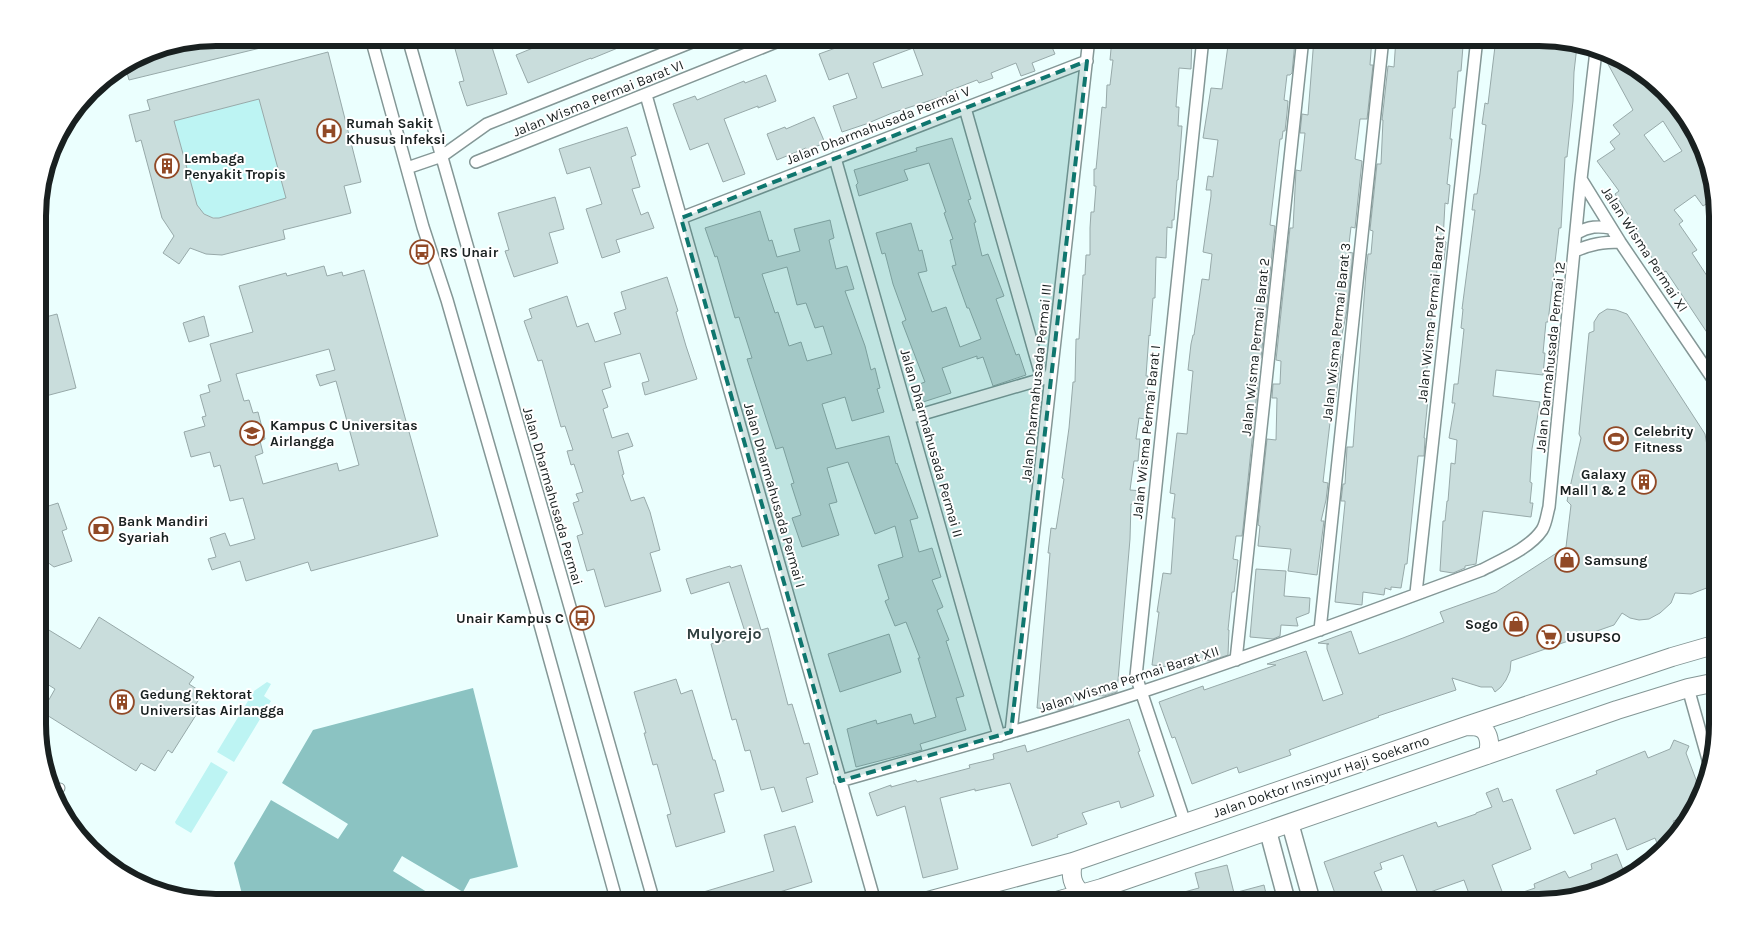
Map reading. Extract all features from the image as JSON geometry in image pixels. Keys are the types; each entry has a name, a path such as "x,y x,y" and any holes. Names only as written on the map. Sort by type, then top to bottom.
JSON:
{"main road":[{"name":"Jalan Doktor Insinyur Haji Soekarno","path":"956,893 1073,862 1466,726 1709,646"},
{"path":"1108,893 1290,823 1617,710 1688,688 1709,684"},
{"path":"1466,726 1480,727 1485,731 1490,748 1487,755"},
{"path":"1290,823 1310,893"},
{"path":"1268,831 1285,893"},
{"path":"1073,862 1072,880 1081,893"}],"street":[{"path":"373,46 534,603 615,894"},
{"name":"Jalan Dharmahusada Permai","path":"410,46 652,894"},
{"path":"407,168 442,156 487,124 682,46"},
{"name":"Jalan Wisma Permai Barat VI","path":"476,162 766,46"},
{"name":"Jalan Dharmahusada Permai III","path":"1011,732 1047,377 1088,46"},
{"name":"Jalan Wisma Permai Barat I","path":"1185,823 1136,676 1202,46"},
{"name":"Jalan Wisma Permai Barat 2","path":"1236,660 1302,46"},
{"name":"Jalan Wisma Permai Barat 3","path":"1320,630 1381,46"},
{"name":"Jalan Wisma Permai Barat 7","path":"1420,592 1475,46"},
{"name":"Jalan Darmahusada Permai 12","path":"1420,592 1482,570 1504,559 1531,541 1543,529 1549,507 1576,251 1581,180 1595,56"},
{"name":"Jalan Dharmahusada Permai V","path":"681,218 1087,61"},
{"name":"Jalan Dharmahusada Permai I","path":"646,95 873,894"},
{"path":"909,418 1047,377 965,108"},
{"name":"Jalan Dharmahusada Permai II","path":"835,158 999,736"},
{"name":"Jalan Wisma Permai XI","path":"1581,180 1709,375"},
{"path":"1577,233 1586,228 1598,226 1611,228"},
{"path":"1576,251 1589,244 1620,242"},
{"name":"Jalan Wisma Permai Barat XII","path":"840,781 999,736 1140,692 1320,630 1420,592"},
{"path":"1688,688 1706,754"}],"highlighted area":[{"path":"1087,61 1011,732 840,781 681,218"}],"shaded area":[{"path":"259,99 286,198 219,218 209,216 203,213 197,205 174,121"},
{"path":"267,682 271,684 264,696 271,701 234,762 217,752 254,691"},
{"path":"473,688 518,867 470,879 463,892 402,856 393,871 430,894 242,894 234,863 271,800 338,839 348,824 282,783 313,730"},
{"path":"211,762 228,772 191,833 175,822"}],"building":[{"path":"216,46 269,46 129,80 127,72 131,69 151,59 172,52"},
{"path":"454,46 492,46 507,94 467,106 459,82 464,81"},
{"path":"538,46 623,46 528,83 516,55"},
{"path":"841,46 1052,46 1055,54 1032,63 1035,71 1021,76 1016,63 991,73 993,78 979,83 977,80 946,92 947,95 842,132 833,106 857,98 848,73 829,80 819,54","holes":["913,48 923,75 882,88 873,63"]},
{"path":"1111,46 1192,46 1191,69 1179,68 1176,107 1179,107 1178,126 1182,126 1174,220 1172,220 1172,228 1167,227 1166,258 1156,257 1155,298 1153,298 1146,376 1148,376 1145,419 1139,418 1136,439 1140,439 1138,461 1134,461 1130,490 1144,491 1143,505 1131,504 1130,539 1117,692 1104,696 1074,694 1073,706 1060,710 1037,708 1050,553 1048,553 1051,528 1056,529 1064,479 1062,478 1073,382 1075,382 1076,339 1079,339 1083,275 1085,275 1086,255 1090,255 1091,212 1094,212 1096,186 1094,186 1094,169 1096,169 1102,107 1106,108 1107,85 1110,85 1113,60 1110,60"},
{"path":"1228,46 1295,46 1292,73 1287,75 1284,100 1288,101 1285,131 1283,131 1282,139 1280,139 1270,225 1275,226 1261,358 1257,358 1256,379 1258,379 1258,382 1243,528 1242,536 1236,536 1233,559 1238,560 1228,630 1228,655 1210,661 1194,660 1194,666 1187,669 1152,665 1163,573 1171,574 1175,518 1172,518 1175,494 1170,493 1177,433 1187,434 1193,371 1188,370 1191,344 1202,279 1209,280 1212,254 1203,252 1211,196 1211,190 1206,190 1208,176 1213,177 1218,140 1203,138 1211,88 1222,89"},
{"path":"1313,46 1371,46 1370,65 1373,65 1367,119 1360,119 1355,159 1362,161 1355,228 1351,227 1348,252 1353,253 1347,310 1338,354 1341,354 1336,397 1333,397 1323,482 1328,483 1321,521 1324,521 1317,575 1288,571 1291,549 1258,546 1260,526 1258,525 1267,439 1276,440 1277,398 1272,398 1273,384 1280,384 1281,361 1276,360 1290,228 1293,228 1296,170 1301,171 1305,133 1300,133 1302,114 1308,115"},
{"path":"1395,46 1463,46 1450,139 1452,139 1447,184 1450,185 1448,204 1445,203 1443,241 1446,242 1444,260 1438,260 1436,280 1434,280 1430,332 1435,332 1431,360 1428,360 1423,399 1428,399 1424,456 1418,456 1407,564 1405,564 1401,588 1391,587 1391,590 1385,588 1384,595 1363,592 1362,605 1335,602 1345,503 1345,501 1341,501 1343,484 1345,484 1347,447 1353,447 1366,272 1368,254 1371,254 1373,231 1370,230 1377,164 1381,164 1382,120 1388,66 1394,67"},
{"path":"1495,46 1538,46 1576,51 1567,157 1565,157 1561,228 1559,228 1548,322 1546,322 1543,375 1496,370 1493,396 1540,402 1532,449 1530,503 1533,503 1531,517 1483,511 1476,564 1465,566 1465,568 1453,573 1440,571 1443,521 1445,521 1448,501 1451,463 1455,464 1457,440 1449,438 1455,403 1452,403 1454,384 1458,384 1464,329 1461,328 1462,309 1475,210 1472,210 1474,194 1477,194 1486,125 1482,124 1485,103 1488,104"},
{"name":"Lembaga Penyakit Tropis","path":"328,52 361,182 344,186 351,213 283,230 285,239 222,255 206,254 190,248 179,264 163,253 174,236 162,218 141,140 136,142 129,115 150,110 147,100","holes":["259,99 286,198 219,218 213,218 204,214 197,205 174,121"]},
{"path":"1606,60 1642,81 1659,96 1674,113 1696,151 1703,172 1708,203 1703,206 1695,195 1674,210 1683,221 1679,224 1697,250 1692,253 1709,279 1709,336 1666,271 1662,273 1629,223 1632,221 1615,194 1619,191 1597,161 1615,149 1610,142 1620,134 1613,125 1633,110","holes":["1663,121 1682,151 1664,162 1644,135"]},
{"path":"766,75 776,101 724,119 745,174 723,182 708,143 690,150 673,104 695,96 697,100 744,81 745,83"},
{"path":"814,117 825,143 807,150 806,148 777,160 767,134 785,127 786,129"},
{"path":"627,127 636,155 631,157 640,187 632,189 641,215 648,212 654,228 616,240 620,252 602,258 586,209 602,204 590,167 567,174 559,149"},
{"path":"952,138 971,199 968,200 976,222 974,223 982,256 988,254 1004,296 996,299 1016,355 1019,354 1026,375 993,386 983,357 977,359 977,356 942,368 951,393 920,403 914,386 925,382 902,322 906,320 893,284 885,253 882,254 876,233 911,223 919,251 922,250 927,271 918,273 932,312 946,307 960,347 981,339 969,308 967,308 952,266 956,265 950,240 953,239 944,213 946,212 929,163 904,170 908,180 859,196 854,170 917,151 916,148"},
{"path":"555,197 564,229 549,233 558,263 514,277 505,251 509,250 498,213"},
{"path":"760,211 769,241 772,240 777,257 800,251 794,229 830,220 834,238 829,240 836,269 847,266 854,289 845,291 865,346 871,370 875,368 880,388 877,389 884,412 852,421 845,397 822,404 836,449 889,436 896,464 918,518 910,520 919,552 932,548 941,577 932,580 943,607 937,610 949,640 946,641 964,696 956,698 966,730 920,744 922,750 856,767 847,729 876,720 877,724 911,714 914,724 936,717 918,658 920,658 906,622 895,626 885,601 889,599 878,565 903,557 895,526 875,534 848,462 827,468 837,502 829,504 839,535 802,547 792,518 801,515 791,484 794,483 783,447 776,449 747,359 752,358 739,317 735,318 717,256 715,257 705,228","holes":["787,267 797,305 806,303 815,328 823,326 832,354 807,361 801,342 789,346 778,312 775,313 762,274"]},
{"path":"324,266 327,276 342,272 343,276 364,270 438,536 311,571 308,562 246,581 240,561 212,570 208,559 216,557 210,538 225,533 230,546 255,539 243,498 230,501 220,465 214,467 210,452 191,457 184,432 205,426 202,417 206,416 200,395 210,392 208,385 221,381 210,344 253,332 239,286 286,273 287,276","holes":["329,349 335,370 316,375 320,386 336,381 359,465 339,471 337,463 263,484 255,456 263,453 260,441 265,439 258,412 253,413 249,400 244,401 236,374"]},
{"path":"667,277 697,379 645,395 642,383 649,381 640,353 604,363 611,387 602,390 608,407 603,409 612,438 628,433 633,446 618,451 624,474 622,475 631,501 644,497 650,512 660,550 650,553 661,591 605,607 594,569 587,571 577,536 583,534 573,503 579,501 576,494 583,492 574,464 571,465 567,451 573,450 565,426 561,427 542,360 538,361 524,321 532,318 529,309 567,296 577,327 588,323 595,342 621,334 614,313 626,309 621,292"},
{"name":"Galaxy Mall 1 & 2","path":"1607,309 1627,314 1705,434 1709,457 1709,587 1691,594 1675,593 1671,603 1660,613 1649,619 1639,620 1630,618 1622,613 1614,625 1511,661 1510,671 1506,680 1495,692 1492,687 1481,687 1452,678 1456,690 1378,716 1289,750 1291,755 1239,773 1237,767 1192,784 1175,737 1172,738 1159,702 1203,686 1204,690 1276,665 1267,664 1306,651 1323,701 1343,694 1327,649 1327,644 1329,644 1318,643 1351,631 1359,654 1403,638 1444,622 1440,612 1496,592 1566,547 1571,505 1567,501 1581,438 1579,434 1589,333 1594,331 1594,322 1599,314"},
{"path":"57,314 76,388 47,396 47,317"},
{"path":"204,316 209,336 189,342 183,323"},
{"path":"58,503 67,529 62,531 72,561 54,567 46,561 46,507"},
{"path":"741,565 761,630 768,628 788,705 792,704 804,744 809,743 818,774 806,778 813,802 782,812 774,787 761,790 750,750 745,751 736,719 732,720 711,644 746,635 729,582 691,594 686,579 730,566 731,568"},
{"path":"1256,569 1286,571 1284,596 1310,598 1309,613 1296,618 1298,626 1281,625 1280,636 1273,639 1250,637"},
{"name":"Gedung Rektorat Universitas Airlangga","path":"99,617 194,677 189,684 203,693 191,712 196,715 172,753 168,750 155,771 141,763 136,771 46,715 46,705 55,689 46,683 46,628 80,649"},
{"path":"889,634 901,672 840,692 828,654"},
{"path":"676,679 681,694 692,690 713,760 715,760 724,791 714,794 725,832 676,847 667,815 671,814 657,764 653,765 634,692"},
{"path":"1129,719 1140,751 1138,752 1154,796 1121,808 1119,801 1082,813 1087,824 1032,846 1010,783 940,798 958,869 923,878 905,806 877,816 869,793 891,785 891,787 916,780 917,782 970,768 969,765 994,759 993,754 1025,745 1027,752"},
{"path":"1674,740 1689,746 1686,753 1698,784 1680,818 1673,821 1675,825 1658,845 1655,838 1627,850 1615,818 1574,834 1556,790 1597,774 1596,771 1645,751 1648,758 1670,749"},
{"path":"1498,788 1503,802 1512,799 1531,849 1492,865 1503,893 1469,893 1464,880 1427,893 1418,893 1403,855 1380,863 1382,869 1374,872 1383,893 1335,893 1324,862 1436,822 1438,827 1476,814 1492,807 1486,793"},
{"path":"795,826 812,882 774,894 700,894 774,871 764,835"},
{"path":"1617,854 1623,871 1594,885 1572,890 1550,893 1520,893 1535,888 1534,884 1565,871 1569,878 1592,869 1591,864"},
{"path":"1227,865 1234,893 1264,885 1266,893 1179,893 1199,888 1195,873"}],"place":[{"name":"Rumah Sakit Khusus Infeksi","path":"329,131"},
{"name":"Lembaga Penyakit Tropis","path":"167,166"},
{"name":"RS Unair","path":"422,252"},
{"name":"Kampus C Universitas Airlangga","path":"252,433"},
{"name":"Celebrity Fitness","path":"1616,439"},
{"name":"Galaxy Mall 1 & 2","path":"1644,482"},
{"name":"Bank Mandiri Syariah","path":"101,529"},
{"name":"Samsung","path":"1567,560"},
{"name":"Unair Kampus C","path":"582,618"},
{"name":"Sogo","path":"1516,624"},
{"name":"USUPSO","path":"1549,637"},
{"name":"Gedung Rektorat Universitas Airlangga","path":"122,702"}],"district":[{"name":"Mulyorejo","path":"724,633"}]}
